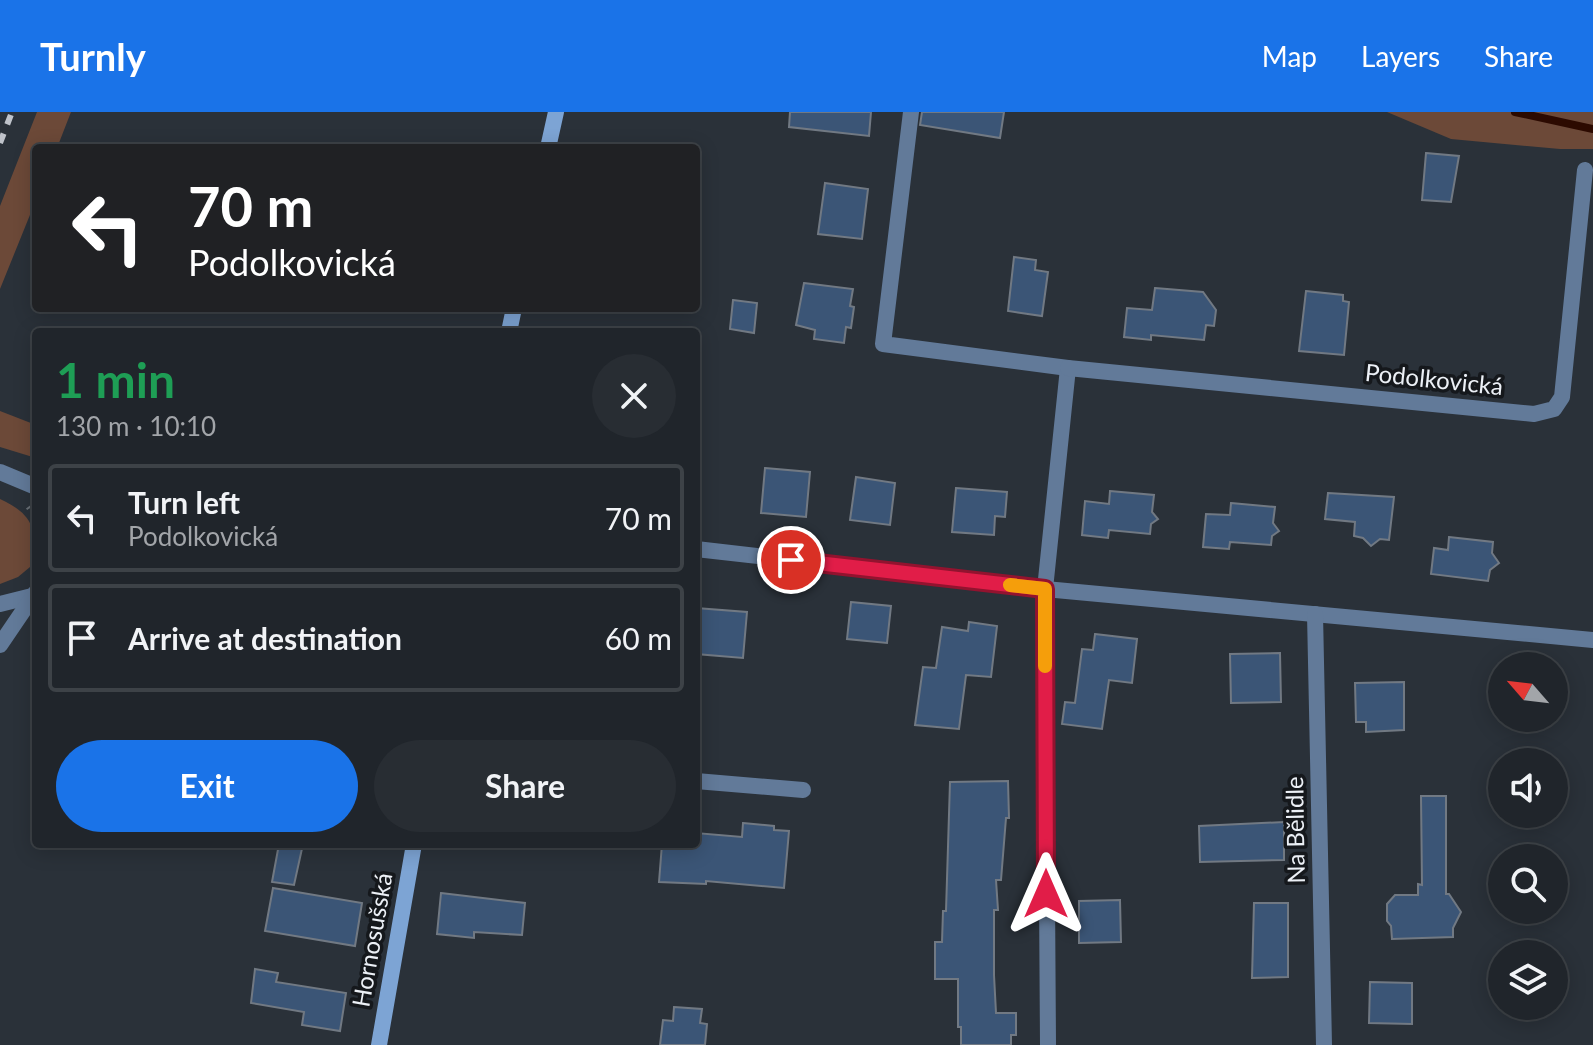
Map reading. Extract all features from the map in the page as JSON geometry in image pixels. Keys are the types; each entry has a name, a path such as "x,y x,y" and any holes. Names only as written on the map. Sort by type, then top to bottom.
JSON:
{"street":[{"path":"549,144 556,112"},
{"name":"Podolkovická","path":"911,112 883,344 1068,368 1534,414 1554,409 1562,397 1585,170"},
{"path":"1048,1045 1045,589 1068,368"},
{"path":"0,472 32,485"},
{"path":"700,549 1045,589 1593,640"},
{"path":"0,604 32,595"},
{"path":"0,645 32,598"},
{"name":"Na Bělidle","path":"1315,614 1324,1045"},
{"path":"700,781 803,790"},
{"name":"Hornosušská","path":"379,1045 413,848"}],"shaded area":[{"path":"37,112 71,112 59,144 32,144 32,210 0,289 0,206"},
{"path":"1387,112 1593,112 1593,149 1451,139"},
{"path":"0,411 32,423 32,457 0,447"},
{"path":"0,499 20,511 30,524 32,565 18,577 0,584"}],"building":[{"path":"790,112 871,112 869,136 789,127"},
{"path":"922,112 1004,112 1000,138 920,125"},
{"path":"1426,153 1459,156 1451,202 1422,200"},
{"path":"825,183 868,189 862,239 818,234"},
{"path":"1014,257 1036,260 1035,270 1048,272 1042,316 1008,311"},
{"path":"804,283 853,289 851,328 846,327 844,343 814,339 815,330 796,325"},
{"path":"1155,288 1203,292 1216,310 1214,326 1206,325 1204,340 1151,335 1151,340 1124,337 1127,308 1152,310"},
{"path":"1306,291 1343,295 1343,301 1349,302 1344,355 1299,351"},
{"path":"733,300 757,303 754,333 730,329"},
{"path":"765,468 810,472 806,517 761,513"},
{"path":"856,477 895,483 890,525 850,520"},
{"path":"956,488 1007,492 1005,517 995,516 994,535 952,532"},
{"path":"1110,491 1154,495 1152,512 1158,519 1151,524 1150,534 1109,530 1108,538 1082,535 1085,501 1109,504"},
{"path":"1328,493 1394,497 1389,540 1380,539 1371,546 1363,538 1354,536 1355,522 1325,519"},
{"path":"1231,503 1275,507 1273,523 1279,531 1272,536 1271,545 1230,542 1229,549 1203,547 1206,514 1230,515"},
{"path":"1449,537 1493,542 1492,553 1499,563 1490,570 1488,581 1431,574 1434,548 1448,550"},
{"path":"851,602 891,606 887,643 847,639"},
{"path":"700,608 747,612 743,658 700,654"},
{"path":"969,622 997,626 991,677 966,675 959,729 915,725 923,667 936,668 942,627 968,631"},
{"path":"1095,634 1137,639 1132,683 1109,680 1102,729 1062,724 1065,702 1075,703 1082,649 1093,650"},
{"path":"1280,653 1281,702 1231,703 1230,654"},
{"path":"1404,682 1404,730 1366,732 1366,722 1356,722 1355,683"},
{"path":"1008,781 1009,818 1006,818 1001,880 996,880 998,910 994,910 994,975 996,1013 1016,1013 1016,1035 1011,1035 1011,1045 961,1045 958,979 935,979 935,942 942,942 943,911 946,911 950,782"},
{"path":"1421,796 1446,796 1446,894 1461,912 1453,928 1453,937 1392,939 1391,926 1387,921 1387,904 1395,895 1418,895 1418,884 1422,885"},
{"path":"1284,822 1284,860 1200,862 1199,826"},
{"path":"743,823 789,831 784,888 706,881 706,884 659,882 662,848 700,848 700,833 742,837"},
{"path":"278,848 302,848 294,885 272,882"},
{"path":"273,888 362,903 355,946 265,931"},
{"path":"441,893 525,903 522,935 474,932 474,938 437,934"},
{"path":"1120,900 1121,942 1079,943 1079,901"},
{"path":"1254,903 1288,903 1288,977 1252,978"},
{"path":"255,969 278,973 276,982 346,993 340,1031 302,1025 304,1012 251,1003"},
{"path":"1370,982 1412,983 1412,1024 1369,1023"},
{"path":"674,1007 702,1009 700,1023 707,1024 705,1045 660,1045 663,1020 673,1021"}],"waterway":[{"path":"1515,112 1593,129"}],"railway":[{"path":"0,143 12,112"}],"slow traffic":[{"path":"1010,585 1045,589 1045,666"}],"route":[{"path":"791,560 1045,589 1046,894"}]}
